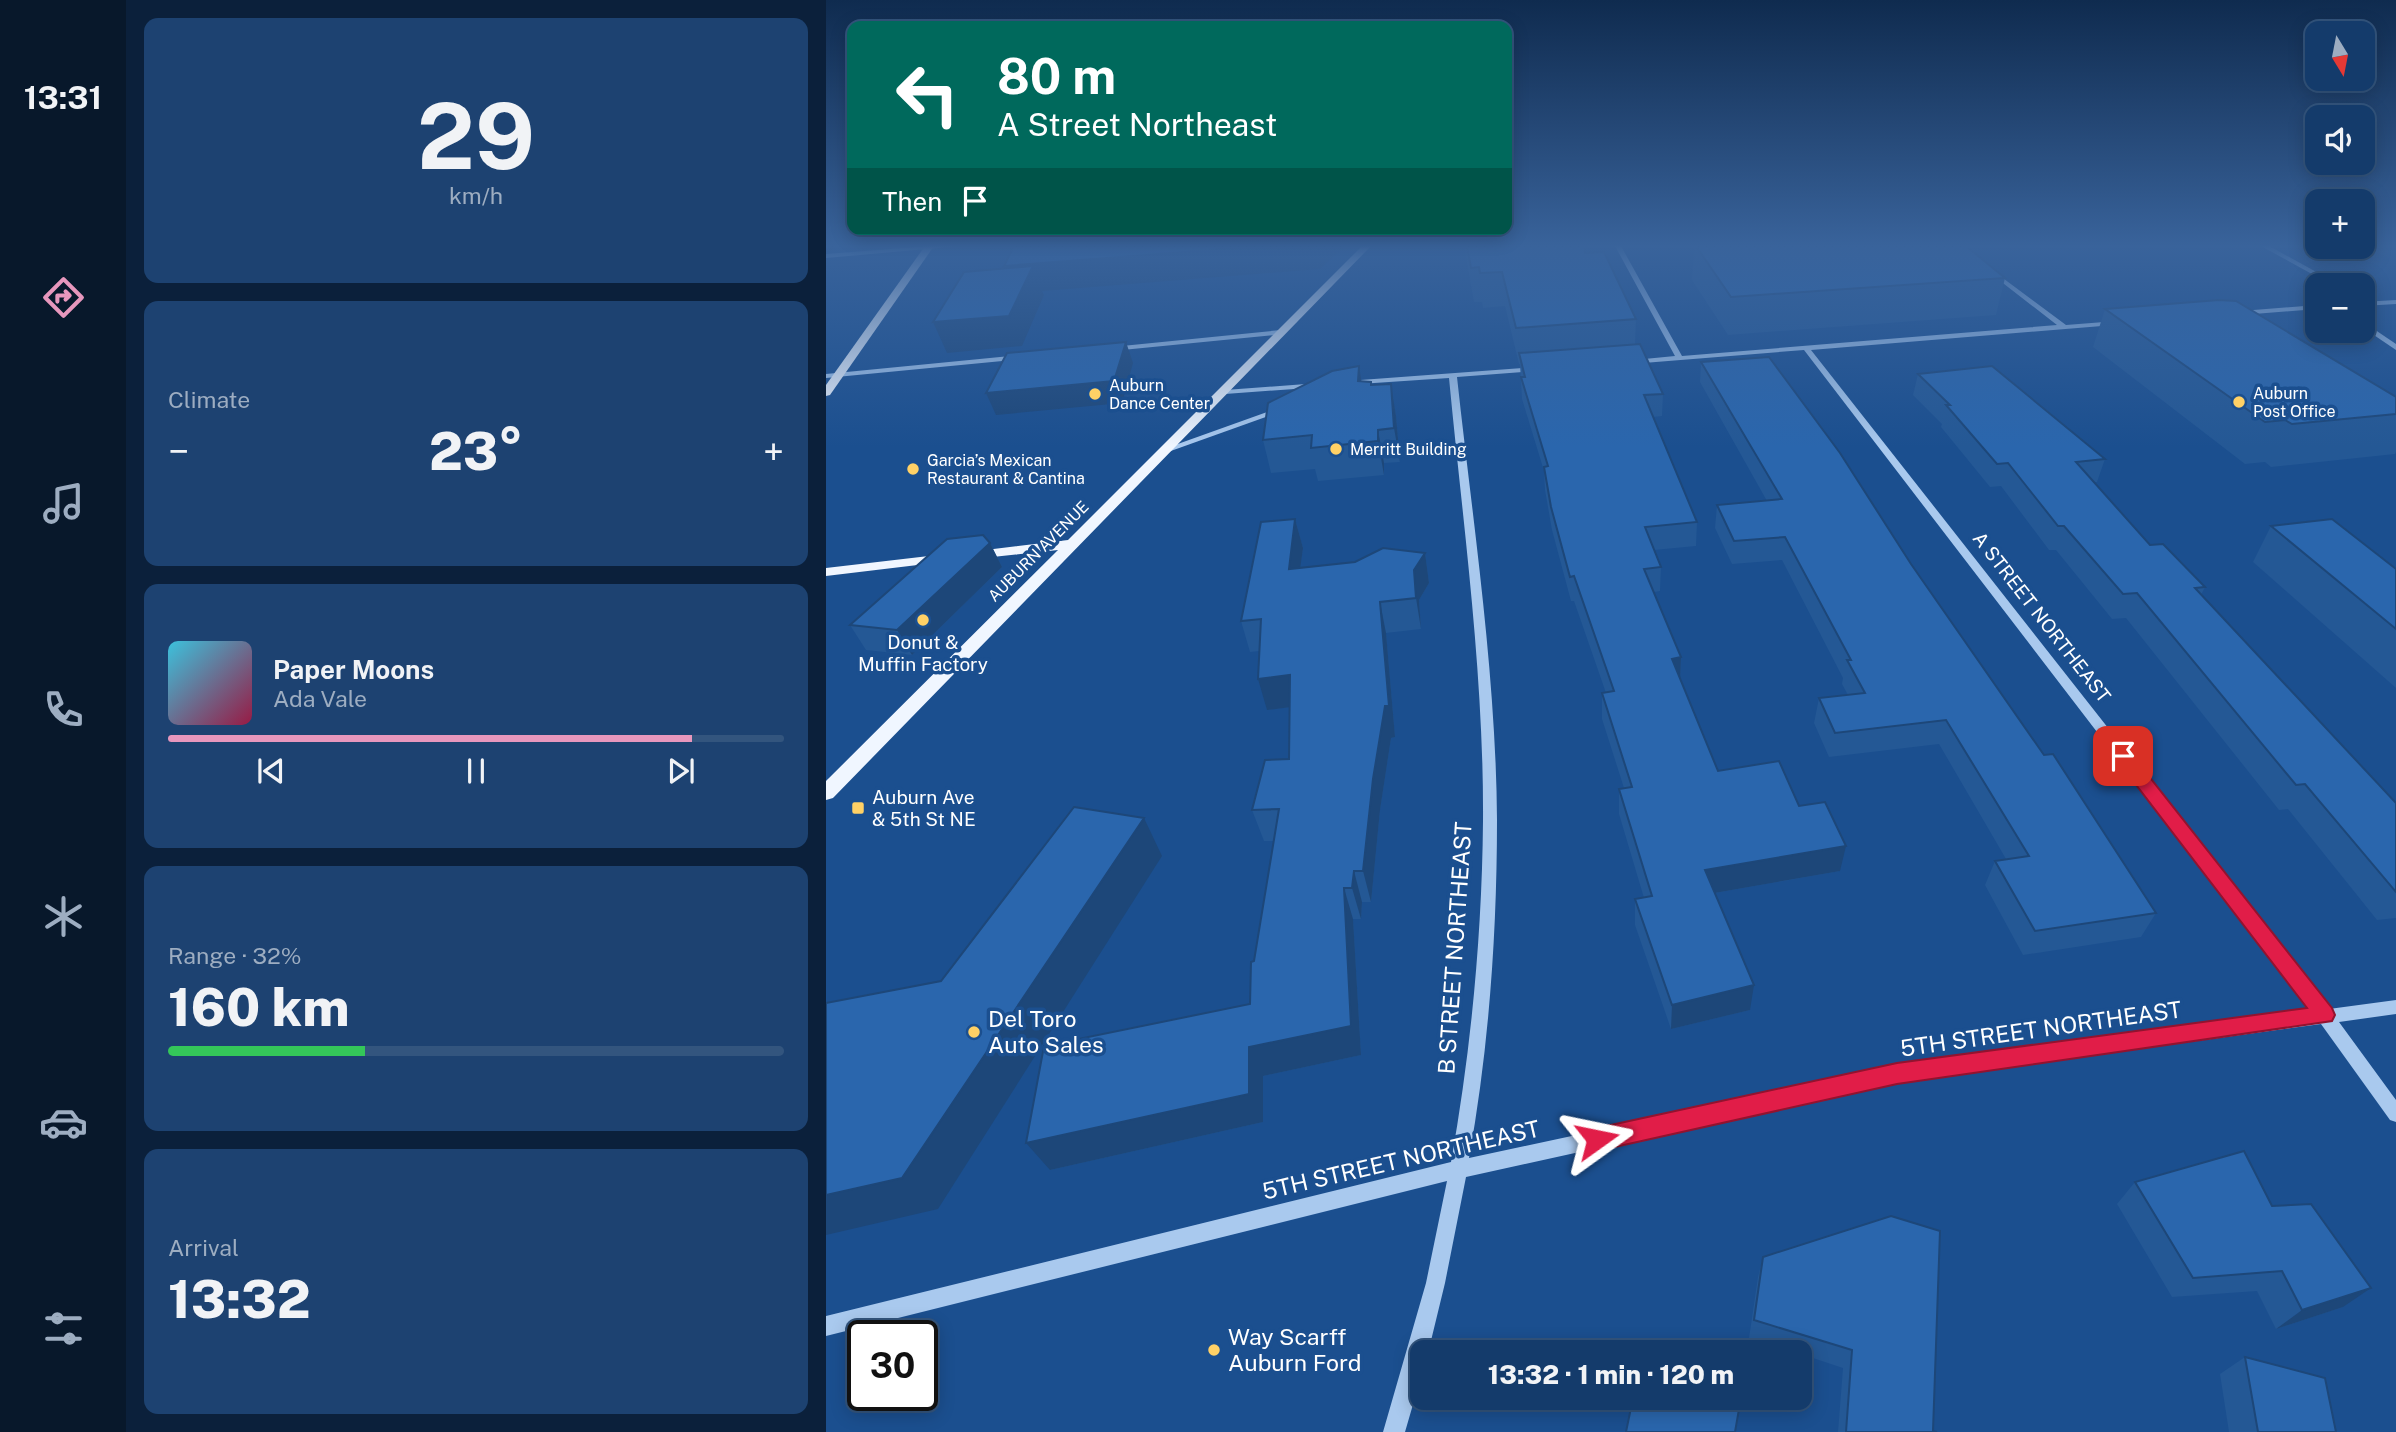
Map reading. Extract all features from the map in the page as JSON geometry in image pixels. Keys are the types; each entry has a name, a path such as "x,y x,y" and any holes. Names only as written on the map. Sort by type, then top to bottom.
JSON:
{"main road":[{"path":"826,393 883,313"},
{"name":"AUBURN AVENUE","path":"826,793 1225,392 1300,313"},
{"path":"826,572 1071,544"}],"street":[{"path":"1655,313 1680,359"},
{"path":"2045,313 2064,327"},
{"path":"2230,314 2245,313"},
{"path":"1623,363 2130,322"},
{"path":"1101,349 1281,332"},
{"path":"2375,333 2396,348"},
{"name":"A STREET NORTHEAST","path":"1806,348 2324,1015 2396,1114"},
{"path":"826,376 1036,356"},
{"path":"1225,392 1545,369"},
{"path":"1361,393 1453,375"},
{"name":"B STREET NORTHEAST","path":"1394,1432 1417,1360 1461,1169 1484,964 1490,820 1480,643 1453,375"},
{"path":"1165,450 1262,414 1287,409"},
{"name":"5TH STREET NORTHEAST","path":"826,1326 1461,1169 1897,1073 2396,1007"}],"building":[{"path":"939,313 1011,313 1009,316 933,322"},
{"path":"1512,313 1633,313 1636,319 1516,328"},
{"path":"2110,313 2256,313 2396,397 2396,414 2292,424 2285,420 2265,422"},
{"path":"1126,342 1114,381 986,393 1007,353"},
{"path":"1640,344 1663,394 1644,395 1697,522 1645,527 1661,567 1644,569 1681,657 1672,659 1718,771 1779,761 1799,806 1825,802 1846,846 1705,870 1754,985 1672,1005 1635,899 1652,896 1619,789 1632,787 1602,693 1614,691 1574,576 1570,577 1551,507 1544,467 1548,466 1521,377 1525,377 1519,353"},
{"path":"1769,357 1840,453 1911,564 2044,755 2053,754 2156,913 2035,931 1995,861 2029,856 1946,720 1835,733 1819,698 1865,693 1847,660 1851,660 1785,537 1734,541 1717,505 1782,499 1701,362"},
{"path":"1359,366 1358,381 1371,382 1371,385 1391,384 1394,428 1378,430 1378,441 1311,448 1312,435 1263,440 1268,403 1332,371"},
{"path":"1992,366 2105,459 2076,462 2150,545 2163,544 2205,587 2195,588 2396,803 2396,892 2305,784 2296,785 2137,593 2123,594 2064,526 2058,526 2008,463 1997,464 1946,405 1950,405 1918,374"},
{"path":"1295,519 1289,569 1355,562 1383,548 1425,553 1414,570 1416,598 1380,602 1389,706 1385,706 1373,779 1363,871 1354,871 1352,888 1344,888 1351,1026 1249,1047 1249,1094 1026,1143 1044,1046 1250,1004 1251,962 1254,961 1279,809 1252,810 1265,760 1289,759 1290,675 1258,679 1261,619 1241,621 1261,522"},
{"path":"2332,519 2396,569 2396,629 2271,526"},
{"path":"983,535 990,543 897,630 850,625 947,539"},
{"path":"1074,807 1144,818 902,1178 826,1195 826,1003 941,981"},
{"path":"2244,1151 2272,1206 2311,1204 2371,1288 2302,1310 2282,1271 2193,1278 2135,1182"},
{"path":"1891,1216 1940,1231 1933,1431 1937,1432 1846,1432 1852,1350 1754,1320 1763,1257"},
{"path":"2245,1357 2325,1378 2336,1432 2258,1432"},
{"path":"1631,1410 1739,1410 1735,1432 1626,1432"}],"place":[{"name":"Auburn Dance Center","path":"1095,394"},
{"name":"Auburn Post Office","path":"2239,402"},
{"name":"Merritt Building","path":"1336,449"},
{"name":"Garcia’s Mexican Restaurant & Cantina","path":"913,469"},
{"name":"Donut & Muffin Factory","path":"923,620"},
{"name":"Auburn Ave & 5th St NE","path":"858,808"},
{"name":"Del Toro Auto Sales","path":"974,1032"},
{"name":"Way Scarff Auburn Ford","path":"1214,1350"}],"route":[{"path":"1597,1139 1897,1073 2324,1015 2123,756"}]}
